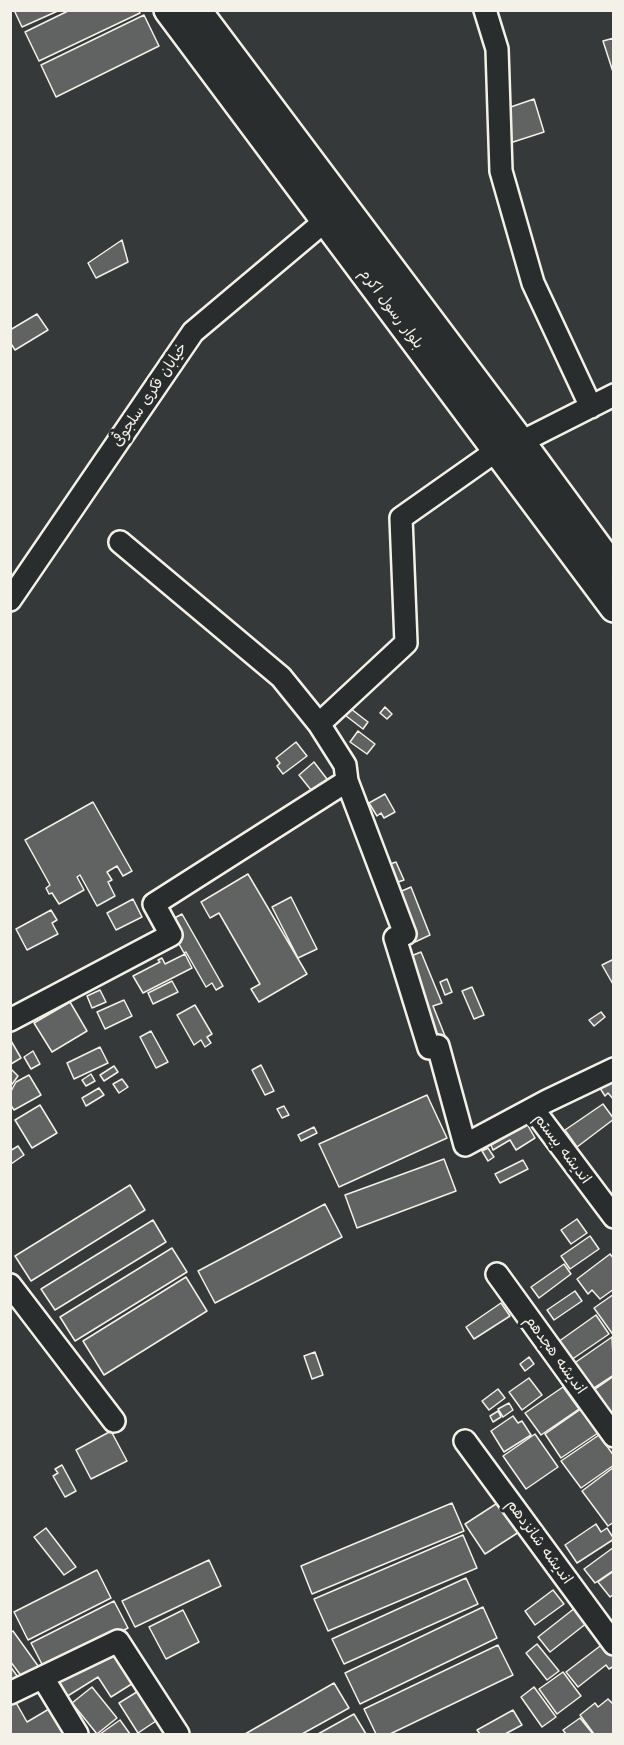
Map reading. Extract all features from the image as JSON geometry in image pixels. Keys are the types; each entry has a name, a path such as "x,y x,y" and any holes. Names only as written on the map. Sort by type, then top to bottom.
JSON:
{"main road":[{"name":"بلوار رسول اکرم","path":"168,10 325,221 508,446 614,569"},
{"name":"بلوار رسول اکرم","path":"197,10 508,446 614,609"}],"street":[{"path":"485,10 497,49 501,171 533,283 591,407"},
{"name":"خیابان فکری سلجوقی","path":"10,600 193,332 325,221"},
{"path":"319,724 406,643 401,518 508,446 614,394"},
{"path":"120,542 281,677 319,724 345,765 347,781 405,934 395,938 429,1048 438,1046 465,1145 614,1069"},
{"path":"10,1020 171,934 154,904 347,781"},
{"name":"اندیشه بیستم","path":"533,1109 614,1217"},
{"name":"اندیشه هجدهم","path":"496,1274 614,1436"},
{"path":"11,1285 114,1421"},
{"name":"اندیشه شانزدهم","path":"465,1441 614,1644"},
{"path":"10,1694 118,1641 178,1734"},
{"path":"43,1678 77,1734"}],"building":[{"path":"14,10 60,10 22,27"},
{"path":"70,10 139,10 140,13 39,61 25,32"},
{"path":"144,15 159,46 56,97 41,65"},
{"path":"614,38 614,72 613,72 603,41"},
{"path":"534,99 544,132 510,143 499,111"},
{"path":"122,240 128,262 96,278 88,263"},
{"path":"37,314 48,330 15,350 10,342 10,330"},
{"path":"346,705 368,722 363,729 341,712"},
{"path":"385,707 392,714 387,719 380,713"},
{"path":"358,731 375,744 367,754 350,742"},
{"path":"296,742 307,756 283,774 277,766 280,763 276,758"},
{"path":"314,762 330,783 315,795 299,775"},
{"path":"385,794 395,812 384,818 381,813 377,816 369,803"},
{"path":"93,802 132,871 123,876 117,866 107,872 112,880 108,882 115,896 97,906 80,875 77,877 84,890 59,904 52,893 49,894 46,888 50,885 25,840"},
{"path":"396,862 404,880 395,883 387,865"},
{"path":"248,874 307,974 259,1002 251,989 260,984 219,913 210,918 201,902"},
{"path":"411,887 430,935 415,942 395,894"},
{"path":"291,897 317,949 298,958 272,907"},
{"path":"133,899 142,917 116,930 107,913"},
{"path":"51,910 57,920 52,923 58,934 27,950 16,929"},
{"path":"182,914 223,986 216,990 212,983 206,987 179,944 181,942 169,921"},
{"path":"421,952 442,1003 433,1006 445,1036 433,1041 406,958"},
{"path":"185,954 192,968 143,993 133,976 160,962 158,960 162,958 165,964"},
{"path":"614,959 614,986 602,965"},
{"path":"447,979 452,992 445,995 440,982"},
{"path":"172,981 178,992 153,1004 148,993"},
{"path":"472,987 484,1015 474,1019 462,991"},
{"path":"100,990 106,1002 92,1008 87,996"},
{"path":"124,1000 132,1016 105,1029 97,1012"},
{"path":"70,1002 87,1031 52,1052 34,1023"},
{"path":"195,1005 212,1034 207,1037 211,1043 205,1047 201,1040 194,1045 177,1015"},
{"path":"601,1012 605,1017 594,1026 589,1020"},
{"path":"151,1031 168,1062 156,1068 140,1037"},
{"path":"10,1039 21,1058 11,1064 10,1064"},
{"path":"100,1047 108,1063 74,1079 67,1063"},
{"path":"33,1051 40,1064 31,1069 24,1057"},
{"path":"261,1065 274,1091 265,1095 252,1070"},
{"path":"114,1066 118,1072 104,1081 100,1075"},
{"path":"10,1068 18,1076 10,1087"},
{"path":"91,1074 95,1081 86,1086 82,1080"},
{"path":"29,1075 41,1095 14,1110 10,1104 10,1093 16,1082"},
{"path":"614,1076 614,1100 608,1093 605,1096 598,1085"},
{"path":"122,1079 128,1087 119,1093 113,1084"},
{"path":"99,1088 104,1095 86,1106 82,1098"},
{"path":"427,1095 447,1138 339,1187 319,1144"},
{"path":"603,1104 614,1119 577,1147 565,1130"},
{"path":"40,1105 57,1133 32,1148 15,1120"},
{"path":"284,1106 289,1115 282,1118 277,1109"},
{"path":"527,1124 535,1138 516,1150 510,1140 493,1150 491,1145"},
{"path":"314,1127 317,1133 301,1141 298,1135"},
{"path":"18,1146 24,1155 11,1164 10,1151"},
{"path":"488,1148 494,1157 488,1161 482,1151"},
{"path":"444,1159 456,1191 357,1228 345,1195"},
{"path":"523,1160 528,1169 500,1183 495,1174"},
{"path":"130,1185 145,1210 31,1281 15,1256"},
{"path":"325,1204 342,1237 215,1303 198,1271"},
{"path":"577,1219 587,1233 571,1244 561,1230"},
{"path":"153,1220 166,1242 55,1310 41,1289"},
{"path":"590,1236 599,1249 570,1269 561,1256"},
{"path":"172,1248 187,1272 75,1341 60,1317"},
{"path":"610,1254 614,1259 614,1289 600,1299 592,1290 588,1294 577,1279"},
{"path":"564,1264 571,1274 539,1298 531,1287"},
{"path":"186,1277 207,1311 104,1375 83,1341"},
{"path":"575,1291 582,1301 554,1320 547,1310"},
{"path":"614,1294 614,1336 594,1308"},
{"path":"501,1303 510,1316 474,1339 466,1327"},
{"path":"596,1315 609,1334 571,1360 558,1342"},
{"path":"612,1337 614,1375 591,1390 573,1364"},
{"path":"315,1352 323,1375 312,1379 304,1356"},
{"path":"529,1357 534,1364 525,1371 520,1364"},
{"path":"614,1376 614,1422 591,1392"},
{"path":"529,1378 542,1395 522,1410 509,1392"},
{"path":"563,1387 579,1409 541,1435 525,1413"},
{"path":"498,1389 505,1398 489,1410 482,1401"},
{"path":"509,1403 513,1410 503,1417 498,1409"},
{"path":"581,1409 598,1433 561,1458 545,1434"},
{"path":"498,1411 501,1417 493,1422 490,1416"},
{"path":"513,1416 518,1423 522,1421 531,1435 504,1452 491,1431"},
{"path":"111,1431 127,1461 91,1479 76,1450"},
{"path":"535,1434 558,1467 526,1489 503,1456"},
{"path":"599,1435 614,1456 614,1465 581,1488 561,1461"},
{"path":"62,1465 76,1491 65,1497 53,1476 58,1473 55,1469"},
{"path":"614,1467 614,1522 608,1526 582,1491"},
{"path":"499,1502 519,1532 485,1554 465,1524"},
{"path":"452,1503 464,1531 312,1594 301,1566"},
{"path":"596,1524 601,1532 607,1528 614,1539 577,1563 565,1545"},
{"path":"46,1528 76,1567 64,1575 34,1537"},
{"path":"463,1535 477,1568 328,1631 314,1599"},
{"path":"614,1547 614,1570 595,1583 584,1569"},
{"path":"209,1560 221,1586 135,1627 122,1601"},
{"path":"97,1570 111,1598 28,1640 14,1612"},
{"path":"614,1571 614,1594 610,1597 598,1582"},
{"path":"466,1578 478,1604 344,1664 332,1639"},
{"path":"553,1590 564,1604 535,1625 525,1611"},
{"path":"114,1601 128,1628 45,1670 31,1643"},
{"path":"580,1604 592,1619 550,1652 538,1637"},
{"path":"483,1607 497,1638 360,1704 345,1673"},
{"path":"183,1610 199,1642 166,1659 149,1627"},
{"path":"13,1631 41,1670 25,1681 10,1661 10,1633"},
{"path":"604,1643 614,1656 614,1666 609,1669 606,1665 578,1687 566,1672"},
{"path":"537,1644 559,1671 547,1680 526,1653"},
{"path":"116,1645 138,1680 111,1697 98,1677 66,1697 57,1682"},
{"path":"498,1645 513,1675 390,1734 376,1734 364,1709"},
{"path":"10,1666 20,1680 10,1686"},
{"path":"563,1672 581,1696 557,1714 539,1689"},
{"path":"334,1683 349,1708 302,1734 245,1734"},
{"path":"92,1687 117,1718 97,1734 72,1703"},
{"path":"534,1687 556,1717 542,1727 521,1697"},
{"path":"140,1690 159,1719 138,1733 119,1703"},
{"path":"14,1699 27,1722 49,1709 64,1734 10,1734 10,1701"},
{"path":"608,1699 614,1705 614,1734 594,1734 580,1715 595,1703 598,1707"},
{"path":"513,1710 522,1725 505,1734 480,1734 477,1730"},
{"path":"354,1714 366,1734 318,1734"},
{"path":"580,1718 593,1734 566,1734 563,1730"},
{"path":"120,1720 130,1734 100,1734"}]}
